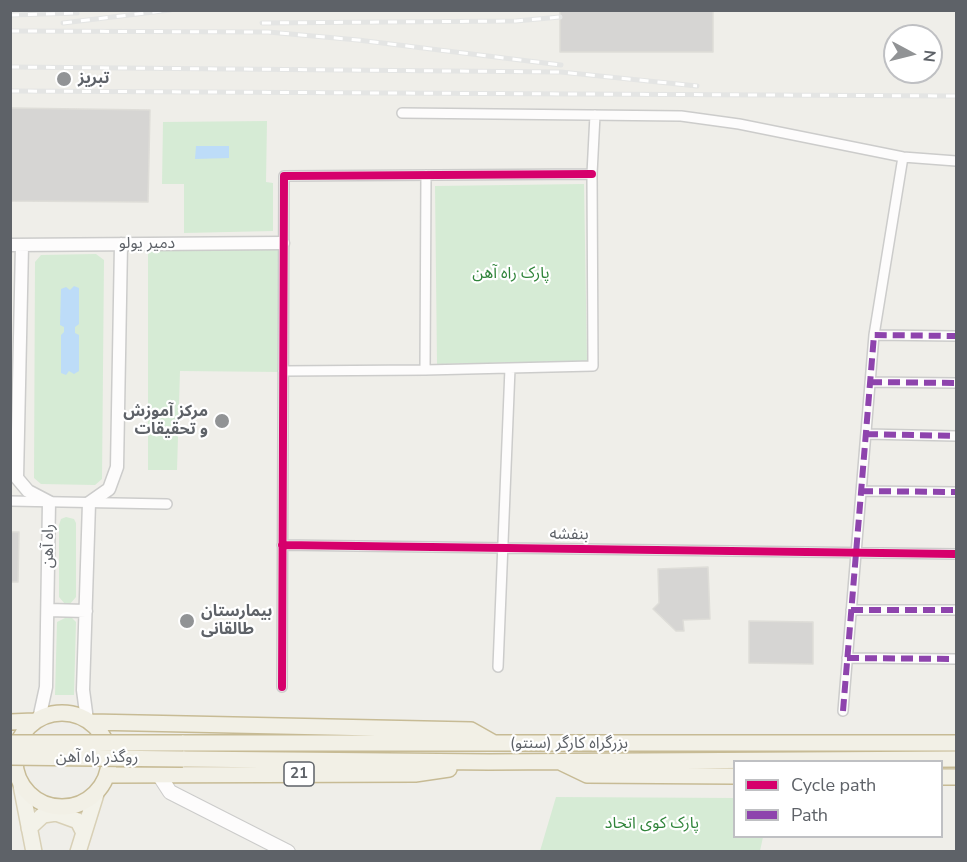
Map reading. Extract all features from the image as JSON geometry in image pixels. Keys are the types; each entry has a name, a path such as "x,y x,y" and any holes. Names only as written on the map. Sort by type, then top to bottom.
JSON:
{"highway":[{"path":"63,712 78,715 89,721 101,733 108,746 110,761 107,775 96,794 84,803 56,808 42,804 30,796 17,782 14,758 17,744 24,731 48,714 63,712"},
{"path":"10,722 37,720"},
{"path":"89,721 471,730 497,744"},
{"path":"159,775 154,766 155,738 159,730 173,723"},
{"name":"روگذر راه آهن","path":"10,742 182,743"},
{"name":"بزرگراه کارگر (سنتو)","path":"182,743 957,743"},
{"name":"روگذر راه آهن","path":"10,758 183,759"},
{"name":"بزرگراه کارگر (سنتو)","path":"183,759 489,762 733,761"},
{"name":"بزرگراه کارگر (سنتو)","path":"824,760 957,759"},
{"name":"21","path":"107,775 415,774 489,762"},
{"path":"559,762 587,775 733,776"}],"main road":[{"path":"159,775 170,792 288,852"},
{"path":"17,782 34,852"},
{"path":"78,852 96,794"},
{"path":"29,828 43,815 56,813 78,821 84,832"}],"street":[{"path":"402,113 681,116 739,124 903,157 957,161"},
{"path":"283,371 593,366 592,174 595,116"},
{"path":"843,711 874,335 903,157"},
{"path":"282,687 284,176 592,174"},
{"path":"426,175 426,370"},
{"name":"دمیر یولو","path":"16,245 284,243"},
{"path":"89,503 109,489 117,467 121,244"},
{"name":"راه آهن","path":"16,245 17,478 28,491 49,502 46,687 37,720"},
{"path":"874,335 957,336"},
{"path":"498,667 510,368"},
{"path":"870,382 957,383"},
{"path":"866,434 957,436"},
{"path":"861,491 957,492"},
{"path":"10,501 166,504"},
{"path":"89,503 83,690 89,721"},
{"name":"بنفشه","path":"282,545 957,554"},
{"path":"48,610 86,611"},
{"path":"851,610 957,610"},
{"path":"847,658 957,659"}],"green space":[{"path":"267,121 266,182 273,183 273,231 184,233 184,184 162,184 163,122"},
{"name":"پارک راه آهن","path":"584,184 587,361 437,364 435,186"},
{"path":"280,247 281,372 180,371 177,470 148,470 148,249"},
{"path":"96,254 104,260 102,479 95,485 41,484 34,478 35,262 41,255"},
{"path":"66,517 74,519 76,523 76,597 70,604 65,604 59,597 59,525 61,519"},
{"path":"67,617 76,622 74,695 55,695 57,622"},
{"name":"پارک کوی اتحاد","path":"556,797 733,798 733,838 763,838 760,851 540,851"}],"water":[{"path":"196,146 229,146 229,158 195,159"},
{"path":"74,286 79,288 79,324 75,327 75,333 79,335 79,371 74,374 69,371 66,375 61,373 61,335 64,327 60,325 61,289 66,287 70,290"}],"building":[{"path":"560,10 713,10 713,52 560,52"},
{"path":"10,108 150,110 148,202 10,201"},
{"path":"10,532 19,532 18,582 10,582"},
{"path":"708,567 710,619 683,620 684,631 676,631 653,609 659,603 658,569"},
{"path":"749,621 813,622 813,664 749,663"}],"railway":[{"path":"63,23 170,10"},
{"path":"10,15 77,13"},
{"path":"262,23 516,21 560,17"},
{"path":"10,31 268,32 358,40 561,65"},
{"path":"10,67 561,72 697,86"},
{"path":"10,91 956,96"}],"marked path":[{"path":"843,711 874,335 956,336"},
{"path":"870,382 956,383"},
{"path":"866,434 956,436"},
{"path":"861,491 956,492"},
{"path":"851,610 956,610"},
{"path":"847,658 956,659"}],"cycle path":[{"path":"282,687 284,176 592,174"},
{"path":"282,545 956,554"}],"place":[{"name":"تبریز","path":"64,79"},
{"name":"مرکز آموزش و تحقیقات","path":"222,421"},
{"name":"بیمارستان طالقانی","path":"187,621"}]}
